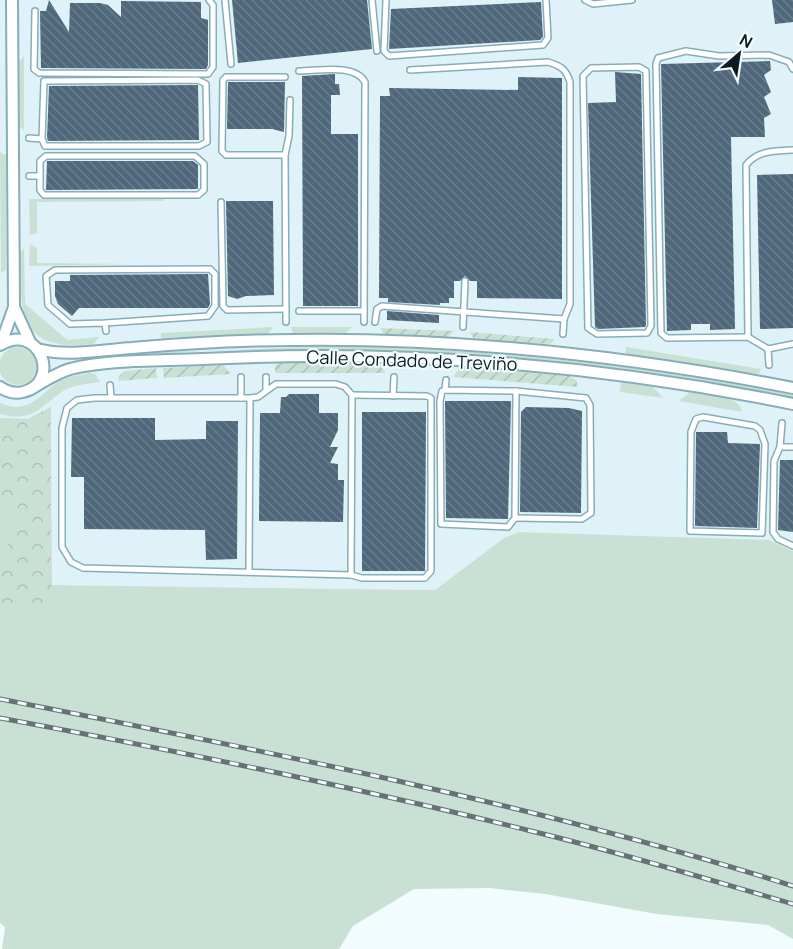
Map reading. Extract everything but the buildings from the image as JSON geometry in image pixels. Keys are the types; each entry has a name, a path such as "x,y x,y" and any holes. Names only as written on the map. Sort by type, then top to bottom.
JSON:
{"street":[{"path":"0,344 14,307 12,0"},
{"path":"1,388 19,393 34,387 43,373 44,364 14,307"},
{"name":"Calle Condado de Treviño","path":"0,344 15,339 68,354 230,342 335,340 436,343 585,354 698,370 793,388"},
{"name":"Calle Condado de Treviño","path":"34,387 59,373 89,366 250,356 429,357 588,371 793,404"}],"lane":[{"path":"35,11 32,46 34,69 39,73 208,74 213,67 213,5 209,0"},
{"path":"225,0 231,64"},
{"path":"372,0 377,51"},
{"path":"386,0 384,51 389,56 543,45 548,38 546,0"},
{"path":"585,0 593,4 632,0"},
{"path":"793,69 789,62 778,56 719,56 686,51 664,55 658,58 656,64 662,333 667,338 748,337 768,349 793,344"},
{"path":"410,70 548,62 561,66 568,73 570,82 570,304 564,318 563,334"},
{"path":"639,67 645,71 651,326 647,333 597,336 588,328 583,76 591,68 639,67"},
{"path":"299,71 352,71 362,75 365,82 364,322"},
{"path":"285,77 226,77 223,80 222,151 226,155 285,155"},
{"path":"198,80 206,84 207,142 199,146 45,146 42,138 44,81 198,80"},
{"path":"286,322 285,155 289,136 290,100"},
{"path":"29,138 42,138"},
{"path":"748,337 746,165 752,157 768,151 793,150"},
{"path":"46,156 195,156 204,164 204,190 198,195 44,195 40,190 40,176 40,161 46,156"},
{"path":"29,177 40,176"},
{"path":"221,202 223,306 227,310 286,309"},
{"path":"210,269 215,274 215,306 208,316 105,322 70,324 48,305 46,276 55,270 210,269"},
{"path":"463,327 465,281"},
{"path":"375,322 377,309 382,306 564,318"},
{"path":"299,311 364,311"},
{"path":"105,322 106,331"},
{"path":"768,349 769,365"},
{"path":"241,377 241,398"},
{"path":"266,377 266,390"},
{"path":"393,396 394,377"},
{"path":"446,380 446,390"},
{"path":"351,575 352,395 345,387 336,384 276,384 258,397 250,398 111,397 77,400 67,408 63,415 62,547 71,562 83,568 249,571 351,575 362,578 425,578 431,571 431,398 352,395"},
{"path":"110,385 111,397"},
{"path":"515,518 582,519 591,513 591,412 586,395 516,391 446,390 442,392 440,400 441,524 508,527 515,518 516,391"},
{"path":"249,571 250,398"},
{"path":"703,417 747,424 760,430 765,444 764,530 759,534 692,533 689,528 692,424 696,419 703,417"},
{"path":"747,424 748,417"},
{"path":"782,423 780,447 774,461 773,532 778,539 793,546"},
{"path":"780,447 793,447"}],"shaded area":[{"path":"0,0 793,0 793,551 769,540 519,532 504,538 435,590 52,585 51,408 28,419 0,418"}],"green space":[{"path":"24,56 24,130 19,126 19,61"},
{"path":"0,152 6,155 6,270 1,273"},
{"path":"29,199 164,199 164,201 37,202 37,233 30,235"},
{"path":"30,244 37,248 37,263 132,264 29,266"},
{"path":"24,248 25,304 67,340 99,337 94,344 69,345 51,342 37,335 29,325 21,294 20,253"},
{"path":"273,327 268,334 161,338 161,333"},
{"path":"291,327 352,327 346,333 293,333"},
{"path":"380,328 454,331 448,337 384,334"},
{"path":"470,332 554,340 550,344 474,339"},
{"path":"345,346 514,355 682,375 793,395 793,398 603,367 474,354 410,351 223,350"},
{"path":"18,347 31,353 37,366 31,379 18,385 5,379 -1,366 5,353"},
{"path":"626,347 761,369 758,376 625,354"},
{"path":"221,350 162,354 162,352"},
{"path":"278,363 379,363 385,373 275,373 275,366"},
{"path":"223,365 231,374 164,378 163,368"},
{"path":"460,367 569,376 576,380 578,387 453,377"},
{"path":"156,368 157,378 118,381 119,376 125,371"},
{"path":"89,373 95,374 100,382 67,389 42,408 28,415 0,414 0,403 20,407 27,405 62,380"},
{"path":"621,382 653,387 663,398 620,392"},
{"path":"690,392 728,399 740,406 742,412 679,401"},
{"path":"51,407 52,585 435,590 504,538 519,532 769,540 793,551 793,939 768,925 657,914 545,894 490,888 414,889 353,926 339,949 2,949 5,927 0,923 0,418 28,419"},
{"path":"51,407 51,611 20,609 0,603 1,571 16,512 5,501 0,501 0,418 28,419"}],"railway":[{"path":"0,699 399,781 597,830 793,886"},
{"path":"0,718 133,743 399,799 597,848 793,904"}]}
